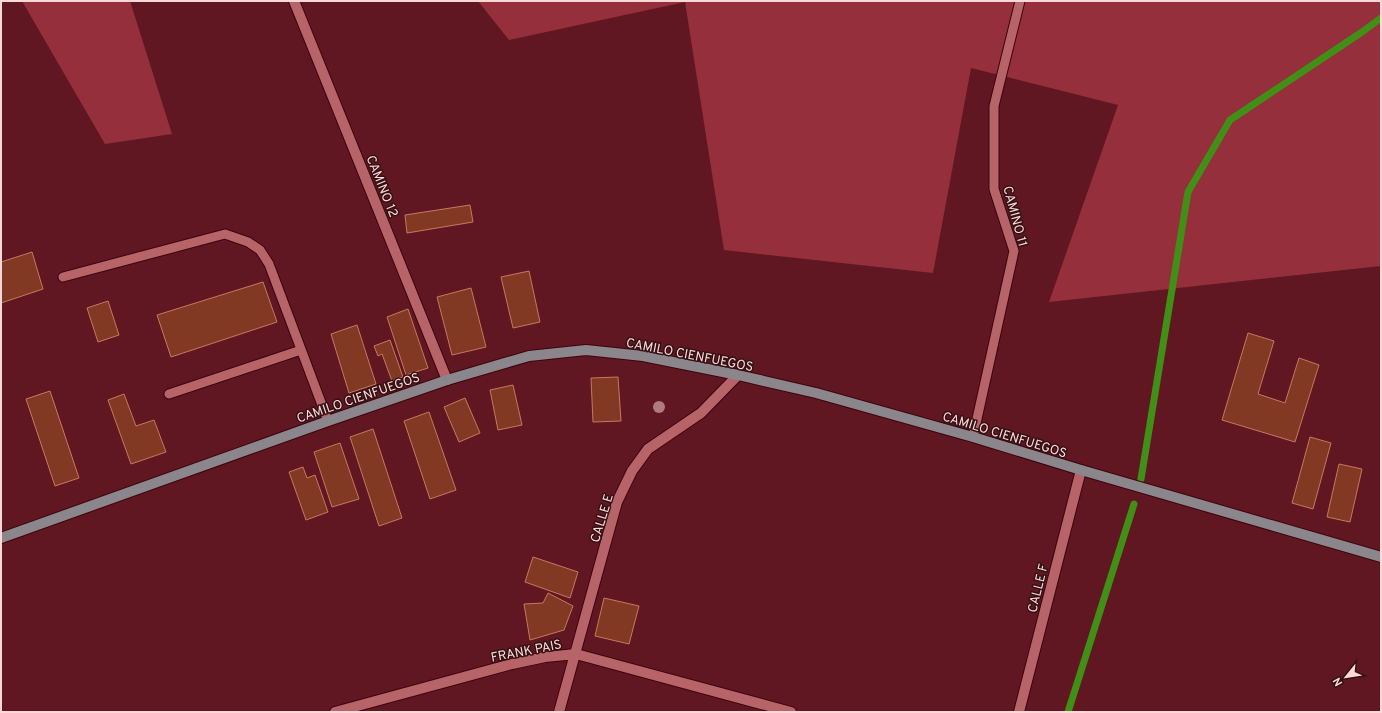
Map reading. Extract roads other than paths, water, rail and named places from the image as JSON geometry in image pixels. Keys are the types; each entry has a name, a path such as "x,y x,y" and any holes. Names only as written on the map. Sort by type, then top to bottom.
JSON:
{"street":[{"name":"CAMINO 12","path":"294,1 448,380"},
{"name":"CAMILO CIENFUEGOS","path":"1,538 328,421 448,380 529,356 586,350 643,356 738,375 816,393 973,437 1381,557"},
{"name":"CALLE E","path":"559,712 617,502 632,471 648,449 701,413 738,375"},
{"name":"CALLE F","path":"1019,712 1081,470"},
{"name":"FRANK PAIS","path":"336,712 512,664 545,657 576,654 791,712"}],"lane":[{"name":"CAMINO 11","path":"973,437 1014,251 994,189 994,106 1020,1"},
{"path":"63,277 224,234 248,242 260,250 269,264 328,421"},
{"path":"169,394 301,350"}],"waterway":[{"path":"1141,479 1188,192 1230,120 1381,18"},
{"path":"1068,712 1134,504"}]}
